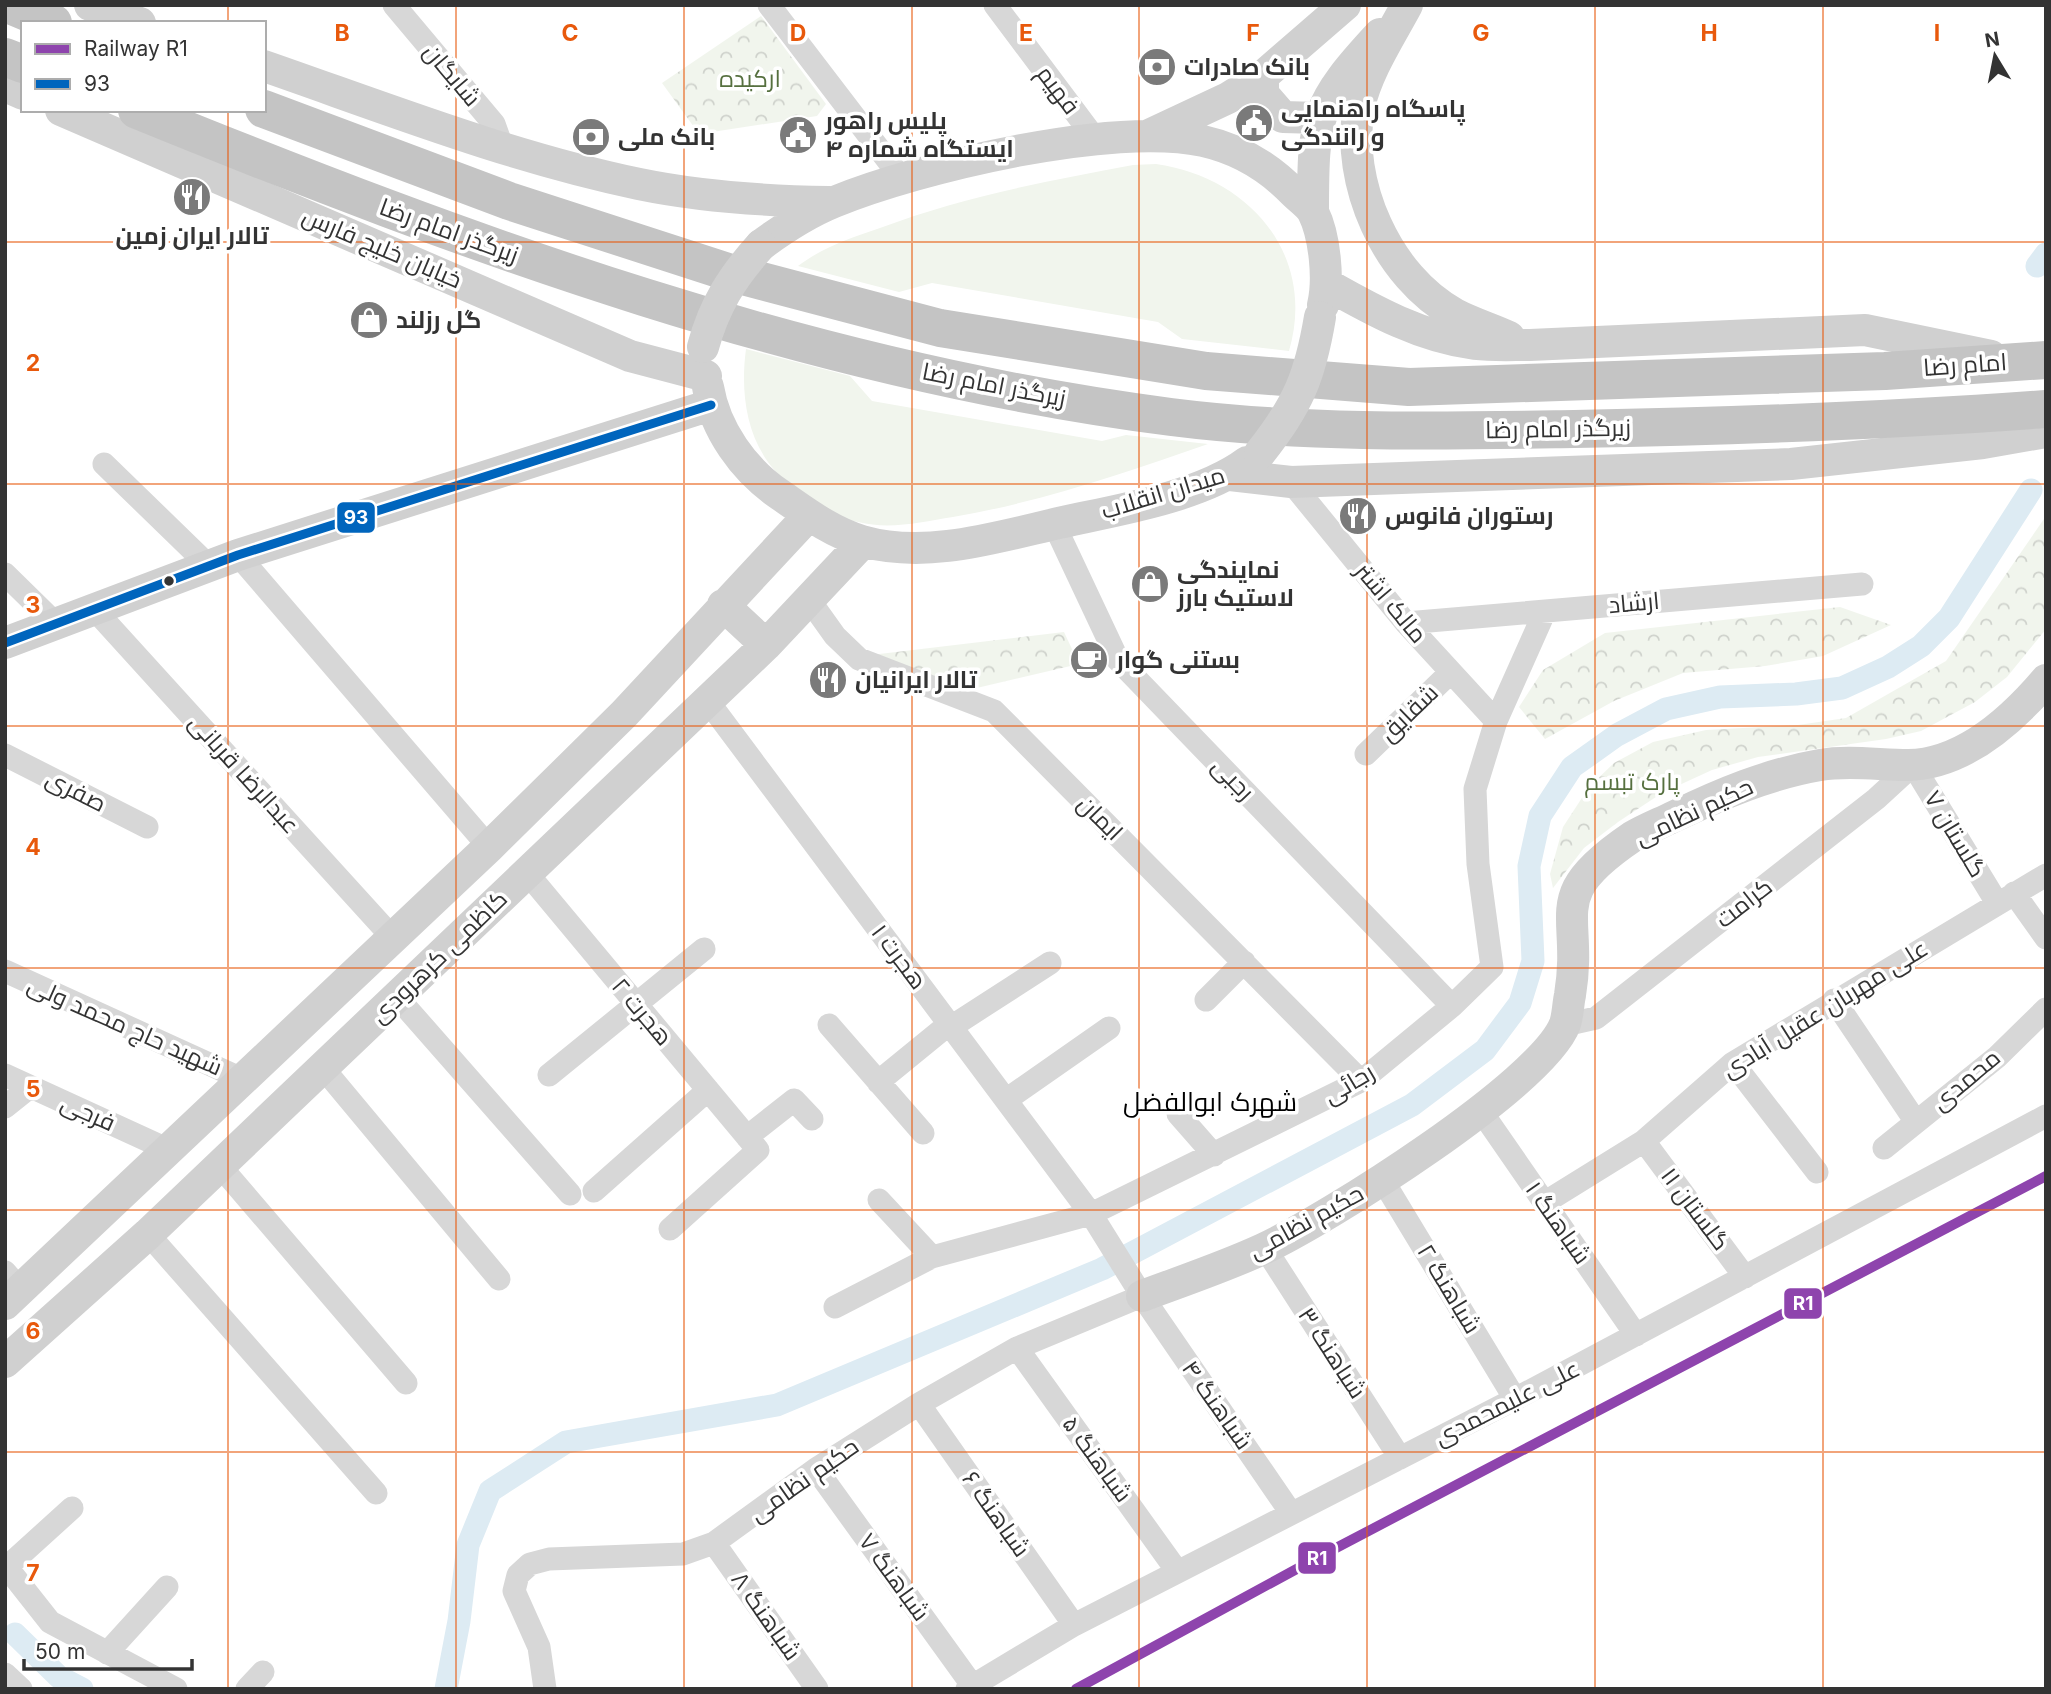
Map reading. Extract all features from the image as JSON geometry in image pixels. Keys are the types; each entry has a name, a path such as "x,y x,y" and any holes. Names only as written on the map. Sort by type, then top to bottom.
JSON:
{"highway":[{"name":"زیرگذر امام رضا","path":"266,110 509,201 731,273 940,328 1088,354 1206,371 1409,387 1885,371"},
{"name":"زیرگذر امام رضا","path":"142,112 426,224 589,280 755,332 1045,397 1175,417 1398,432 1892,421"},
{"name":"امام رضا","path":"1885,371 2031,360"},
{"name":"امام رضا","path":"1892,421 2046,409"}],"main road":[{"path":"90,5 134,21"},
{"path":"1148,135 1228,98 1263,76 1345,5"},
{"path":"1407,5 1367,82 1359,108 1357,139 1367,200 1377,228 1398,262 1423,290 1454,313 1530,345"},
{"name":"میدان انقلاب","path":"707,376 731,446 764,484 830,528 863,541 916,547 984,541 1153,500 1230,475 1260,453 1302,392 1314,354 1328,285 1313,211 1313,143 1319,118 1340,77 1407,5"},
{"path":"266,67 503,149 640,184 754,201 834,202"},
{"path":"1263,76 1263,94 1283,117 1319,118"},
{"path":"5,86 21,93"},
{"name":"خیابان خلیج فارس","path":"66,112 629,356 707,376"},
{"path":"5,643 707,376 712,314 726,288 761,245 788,225 834,202 902,179 1096,140 1148,135 1203,141 1246,155 1278,177 1313,211"},
{"path":"1328,285 1383,316 1430,334 1475,344 1530,345 1865,330 2031,360"},
{"path":"1230,475 1291,482 1791,464 1983,443 2046,432"},
{"name":"کاظمی کرهرودی","path":"10,1289 171,1151 489,847 624,714 809,514"},
{"name":"کاظمی کرهرودی","path":"5,1362 148,1234 766,645 810,601 863,541"},
{"path":"723,605 766,645"},
{"name":"حکیم نظامی","path":"1138,1291 1265,1248 1382,1179 1481,1111 1541,1057 1565,1025 1572,983 1569,915 1574,893 1584,875 1634,836 1732,789 1821,764 1913,765 1945,757 1978,743 2029,700 2046,680"}],"street":[{"name":"شایگان","path":"394,5 494,124 503,149"},
{"path":"769,5 902,179"},
{"name":"فهیم","path":"995,5 1096,140"},
{"path":"104,464 224,561 489,847"},
{"name":"مالک اشتر","path":"1291,482 1406,623 1496,721"},
{"name":"رجبی","path":"1054,524 1118,660 1452,1006"},
{"path":"5,575 56,624"},
{"name":"ارشاد","path":"1406,623 1862,584"},
{"name":"ایمان","path":"810,601 835,636 859,659 994,711 1360,1081"},
{"name":"عبدالرضا قربانی","path":"94,609 393,938"},
{"path":"1496,721 1545,611"},
{"name":"شقایق","path":"1366,754 1451,672"},
{"name":"هجرت ۱","path":"707,700 1091,1214 1104,1236"},
{"name":"رجائی","path":"835,1307 932,1257 1091,1214 1214,1155 1360,1081 1452,1006 1492,967 1478,864 1475,789 1496,721"},
{"name":"صفری","path":"5,755 146,827"},
{"name":"گلستان ۷","path":"1913,765 2006,898 2046,938"},
{"name":"کرامت","path":"1565,1025 1596,1018 1876,799 1913,765"},
{"name":"هجرت ۲","path":"527,873 753,1143"},
{"name":"علی مهربان عقیل آبادی","path":"1544,1203 1644,1141 1733,1063 2046,875"},
{"path":"549,1075 704,949"},
{"path":"1206,1000 1244,962"},
{"path":"878,1082 950,1025 1050,963"},
{"name":"شهید حاج محمد ولی","path":"5,971 244,1080"},
{"path":"397,997 570,1194"},
{"path":"1834,1000 1916,1122"},
{"name":"محمدی","path":"1884,1148 1997,1056 2046,1009"},
{"path":"829,1025 923,1133"},
{"path":"1006,1100 1109,1028"},
{"path":"1733,1063 1817,1172"},
{"path":"323,1068 499,1279"},
{"name":"فرجی","path":"5,1075 171,1151"},
{"path":"5,1107 30,1087"},
{"path":"594,1191 708,1090"},
{"path":"670,1229 794,1100 812,1119"},
{"name":"شباهنگ ۱","path":"1481,1111 1636,1335"},
{"path":"1178,1114 1214,1155"},
{"name":"علی علیمحمدی","path":"969,1687 1074,1625 1515,1399 2046,1116"},
{"name":"گلستان ۱۱","path":"1644,1141 1745,1277"},
{"path":"220,1166 406,1383"},
{"name":"شباهنگ ۲","path":"1382,1179 1515,1399"},
{"path":"879,1200 932,1257"},
{"path":"148,1234 376,1493"},
{"name":"شباهنگ ۴","path":"1104,1236 1138,1291 1291,1513"},
{"name":"شباهنگ ۳","path":"1265,1248 1400,1458"},
{"name":"حکیم نظامی","path":"545,1689 539,1647 514,1591 519,1575 530,1564 549,1559 682,1554 714,1542 816,1469 919,1404 1017,1348 1138,1291"},
{"name":"شباهنگ ۵","path":"1017,1348 1177,1571"},
{"name":"شباهنگ ۶","path":"919,1404 1074,1625"},
{"name":"شباهنگ ۷","path":"816,1469 969,1687"},
{"path":"72,1508 6,1566 50,1622 176,1689"},
{"name":"شباهنگ ۸","path":"714,1542 817,1689"},
{"path":"107,1653 167,1587"},
{"path":"247,1689 263,1672"},
{"path":"5,1674 21,1689"}],"green space":[{"name":"ارکیده","path":"761,16 826,104 817,116 699,134 662,83"},
{"path":"1156,164 1190,172 1220,185 1246,204 1268,226 1284,253 1293,283 1295,316 1289,351 1182,339 1158,322 932,283 899,292 798,266 817,253 838,244 942,207 1069,177 1133,165"},
{"path":"746,349 850,376 872,401 1102,441 1126,435 1208,444 1082,486 986,511 906,524 858,522 816,503 779,475 767,460 757,444 746,407"},
{"name":"پارک تبسم","path":"2046,516 2046,629 2007,677 1975,702 1921,731 1886,739 1758,757 1712,770 1662,793 1618,822 1584,848 1553,888 1550,874 1563,827 1589,787 1614,763 1653,742 1706,730 1798,725 1846,718 1946,661"},
{"path":"1840,607 1891,625 1823,656 1765,666 1683,673 1614,701 1545,739 1519,707 1543,670 1605,633"},
{"path":"1064,632 1079,664 964,691 871,655"}],"waterway":[{"path":"2037,266 2046,254"},
{"path":"446,1689 459,1621 468,1545 490,1491 566,1442 777,1405 1102,1269 1412,1105 1485,1050 1520,1003 1533,961 1529,866 1540,816 1572,767 1617,735 1666,709 1720,697 1796,694 1842,688 1888,667 1921,646 1949,618 2031,490"},
{"path":"15,1634 59,1677 82,1689"}],"rail line":[{"name":"R1","path":"1076,1689 1315,1559 2046,1176"}],"transit line":[{"name":"93","path":"5,643 238,555 711,405"}],"place":[{"name":"بانک صادرات","path":"1157,67"},
{"name":"پاسگاه راهنمایی و رانندگی","path":"1254,123"},
{"name":"پلیس راهور ایستگاه شماره ۴","path":"798,135"},
{"name":"بانک ملی","path":"591,137"},
{"name":"تالار ایران زمین","path":"192,197"},
{"name":"گل رزلند","path":"369,320"},
{"name":"رستوران فانوس","path":"1358,516"},
{"name":"نمایندگی لاستیک بارز","path":"1150,584"},
{"name":"بستنی گوار","path":"1089,660"},
{"name":"تالار ایرانیان","path":"828,680"}],"district":[{"name":"شهرک ابوالفضل","path":"1210,1102"}]}
